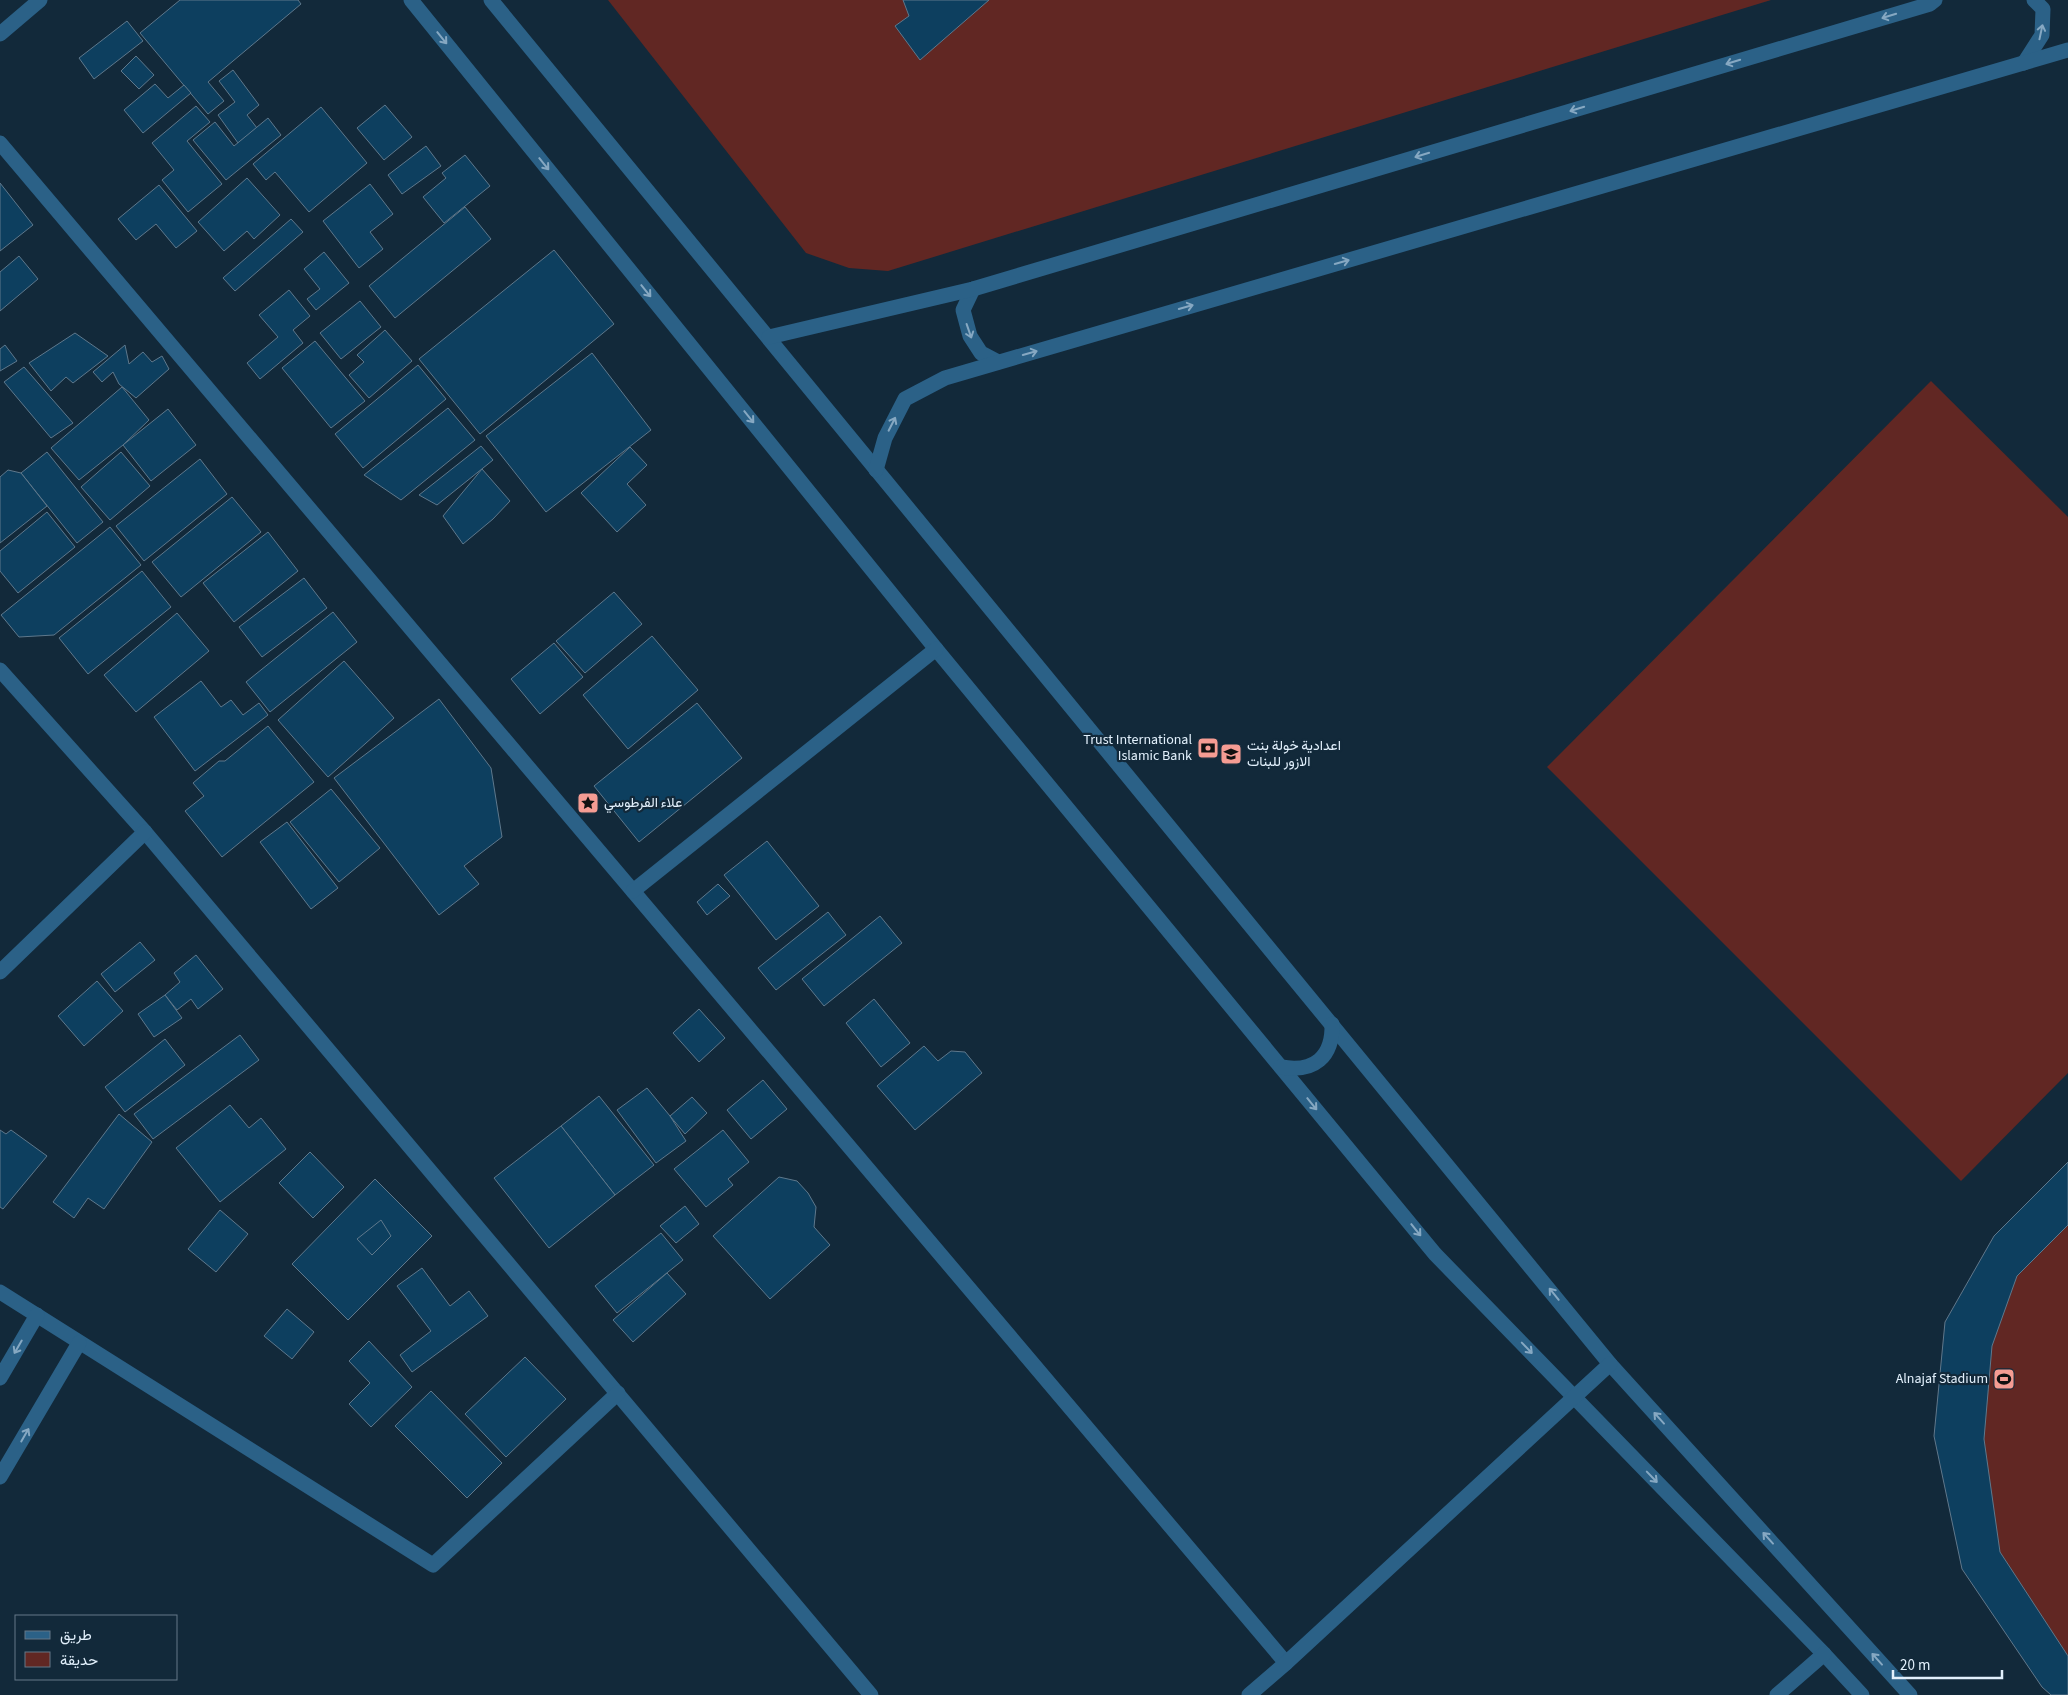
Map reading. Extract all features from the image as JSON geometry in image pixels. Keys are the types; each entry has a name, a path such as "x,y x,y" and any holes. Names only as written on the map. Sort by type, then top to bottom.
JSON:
{"street":[{"path":"0,34 40,0"},
{"path":"411,0 936,649 1435,1254 1862,1695"},
{"path":"491,0 1610,1364 1910,1695"},
{"path":"769,337 973,289 1930,4 1935,0"},
{"path":"2024,63 2042,35 2043,9 2034,0"},
{"path":"876,470 885,438 905,399 945,378 2068,50"},
{"path":"0,143 1286,1663"},
{"path":"973,289 963,310 970,336 981,353 998,362"},
{"path":"633,891 936,649"},
{"path":"0,670 145,832 871,1695"},
{"path":"0,972 145,832"},
{"path":"1281,1067 1295,1070 1308,1067 1320,1060 1328,1050 1333,1037 1332,1024"},
{"path":"0,1292 433,1565 618,1393"},
{"path":"0,1378 37,1315"},
{"path":"0,1477 79,1342"},
{"path":"1249,1695 1610,1364"},
{"path":"1777,1695 1824,1654"}],"green space":[{"path":"608,0 1771,0 888,271 849,268 806,253"},
{"path":"1931,381 2068,517 2068,1073 1961,1181 1547,767"},
{"name":"Alnajaf Stadium","path":"2068,1162 2068,1695 2051,1695 2042,1687 1962,1569 1934,1436 1945,1322 1994,1236"}],"building":[{"path":"180,0 298,0 301,4 208,82 224,101 208,114 140,33"},
{"path":"903,0 989,0 920,60 895,26 909,16"},
{"path":"127,21 143,41 94,79 79,58"},
{"path":"136,56 154,75 139,89 121,71"},
{"path":"233,70 259,105 247,115 257,128 238,143 218,115 235,102 219,81"},
{"path":"155,84 168,98 184,85 191,93 143,133 124,110"},
{"path":"385,105 412,137 384,160 357,128"},
{"path":"196,106 210,122 187,141 222,184 188,212 162,180 174,170 152,143"},
{"path":"321,107 367,163 309,212 275,172 266,180 253,164"},
{"path":"268,118 281,135 226,180 193,140 215,122 234,146"},
{"path":"426,146 441,166 402,194 388,175"},
{"path":"465,155 490,186 444,223 423,197 446,178 442,173"},
{"path":"247,178 280,215 254,239 247,231 224,251 198,222"},
{"path":"0,183 33,225 0,251"},
{"path":"370,184 393,214 370,232 383,249 359,268 323,221"},
{"path":"159,185 197,231 176,248 156,224 136,240 118,219"},
{"path":"465,207 491,239 395,318 369,286"},
{"path":"291,219 303,232 235,291 223,278"},
{"path":"554,250 614,324 480,434 419,359"},
{"path":"324,252 349,283 316,310 307,299 320,289 304,269"},
{"path":"19,256 38,279 0,311 0,272"},
{"path":"289,290 310,316 293,330 303,343 260,379 247,363 278,337 259,315"},
{"path":"360,301 381,327 341,359 320,333"},
{"path":"385,330 412,361 369,398 349,375 364,362 357,355"},
{"path":"75,333 108,356 73,383 66,377 51,391 29,363"},
{"path":"315,341 365,401 331,428 282,368"},
{"path":"5,345 17,361 0,371 0,349"},
{"path":"125,345 129,364 143,352 152,362 162,356 169,369 136,398 119,384 113,372 102,382 93,372"},
{"path":"592,353 651,430 546,512 486,436"},
{"path":"418,365 446,399 363,468 335,434"},
{"path":"24,367 73,423 51,438 4,382"},
{"path":"122,387 149,420 123,445 79,480 51,448"},
{"path":"448,408 475,440 401,500 364,475"},
{"path":"168,409 196,445 151,481 123,445"},
{"path":"481,446 493,460 437,505 419,495"},
{"path":"630,447 647,465 627,484 646,505 617,532 581,493"},
{"path":"47,452 103,522 77,543 21,473"},
{"path":"121,452 150,486 110,520 81,487"},
{"path":"200,459 227,494 144,561 116,526"},
{"path":"482,469 510,501 493,519 463,544 443,516"},
{"path":"8,470 21,473 47,506 0,543 0,477"},
{"path":"232,497 261,532 181,597 152,562"},
{"path":"47,512 75,547 18,593 0,571 0,551"},
{"path":"110,527 141,565 54,635 19,637 1,615"},
{"path":"268,532 298,571 234,622 203,583"},
{"path":"142,571 171,607 88,674 59,638"},
{"path":"304,578 327,608 262,657 239,627"},
{"path":"614,592 642,624 585,673 556,641"},
{"path":"333,612 357,642 270,712 246,682"},
{"path":"177,613 209,651 136,712 104,675"},
{"path":"652,636 698,690 628,749 583,695"},
{"path":"554,643 583,677 540,714 511,679"},
{"path":"344,661 394,718 328,777 278,720"},
{"path":"201,681 221,707 231,700 243,715 259,703 268,715 195,771 154,717"},
{"path":"439,699 491,768 502,837 464,866 479,884 439,915 334,778"},
{"path":"697,703 742,758 639,842 594,786"},
{"path":"268,726 314,782 222,857 185,811 204,796 193,783 219,761 225,761"},
{"path":"331,789 380,848 339,882 290,822"},
{"path":"287,822 338,888 311,909 260,842"},
{"path":"767,841 819,906 776,940 724,875"},
{"path":"718,884 730,896 707,915 697,902"},
{"path":"828,912 846,935 776,990 758,968"},
{"path":"880,916 902,943 824,1006 802,979"},
{"path":"140,942 155,960 115,992 101,974"},
{"path":"196,955 223,989 198,1009 191,999 177,1010 165,995 180,982 174,973"},
{"path":"97,981 123,1011 84,1046 58,1016"},
{"path":"165,995 182,1018 154,1037 138,1014"},
{"path":"874,999 910,1043 881,1067 846,1023"},
{"path":"699,1009 725,1038 699,1062 673,1033"},
{"path":"240,1035 259,1060 153,1139 134,1114"},
{"path":"165,1039 185,1065 125,1112 105,1087"},
{"path":"924,1046 938,1061 951,1051 965,1052 982,1073 915,1130 877,1086"},
{"path":"763,1080 787,1109 751,1139 727,1110"},
{"path":"647,1088 670,1116 686,1141 656,1163 617,1110"},
{"path":"599,1096 654,1165 615,1195 561,1126"},
{"path":"692,1097 707,1113 685,1134 670,1116"},
{"path":"230,1105 249,1128 261,1118 286,1149 220,1202 176,1148"},
{"path":"119,1114 152,1142 104,1209 88,1198 74,1218 53,1202"},
{"path":"561,1126 615,1195 549,1248 494,1178"},
{"path":"0,1130 6,1134 11,1130 47,1156 3,1209 0,1207"},
{"path":"723,1130 749,1162 728,1179 733,1185 706,1207 674,1169"},
{"path":"310,1152 344,1187 313,1218 279,1183"},
{"path":"2068,1162 2068,1225 2017,1276 1992,1346 1984,1439 2000,1552 2068,1656 2068,1695 2051,1695 2042,1687 1962,1569 1934,1436 1945,1322 1994,1236"},
{"path":"779,1177 797,1181 808,1193 816,1207 814,1227 830,1245 770,1299 713,1236"},
{"path":"375,1179 432,1236 348,1320 292,1264"},
{"path":"685,1206 699,1224 676,1243 660,1226"},
{"path":"220,1210 248,1234 216,1272 188,1249"},
{"path":"381,1220 391,1236 372,1255 357,1239"},
{"path":"661,1233 683,1260 617,1313 595,1286"},
{"path":"422,1268 450,1306 469,1291 488,1316 412,1372 400,1355 431,1331 397,1286"},
{"path":"667,1273 686,1294 633,1342 613,1320"},
{"path":"287,1309 314,1332 292,1359 264,1336"},
{"path":"369,1341 412,1387 371,1427 349,1404 370,1383 349,1361"},
{"path":"525,1357 566,1399 506,1457 465,1414"},
{"path":"431,1391 502,1463 467,1498 395,1426"}],"place":[{"name":"Trust International Islamic Bank","path":"1208,748"},
{"name":"اعدادية خولة بنت الازور للبنات","path":"1231,754"},
{"name":"علاء الفرطوسي","path":"588,803"},
{"name":"Alnajaf Stadium","path":"2004,1379"}]}
